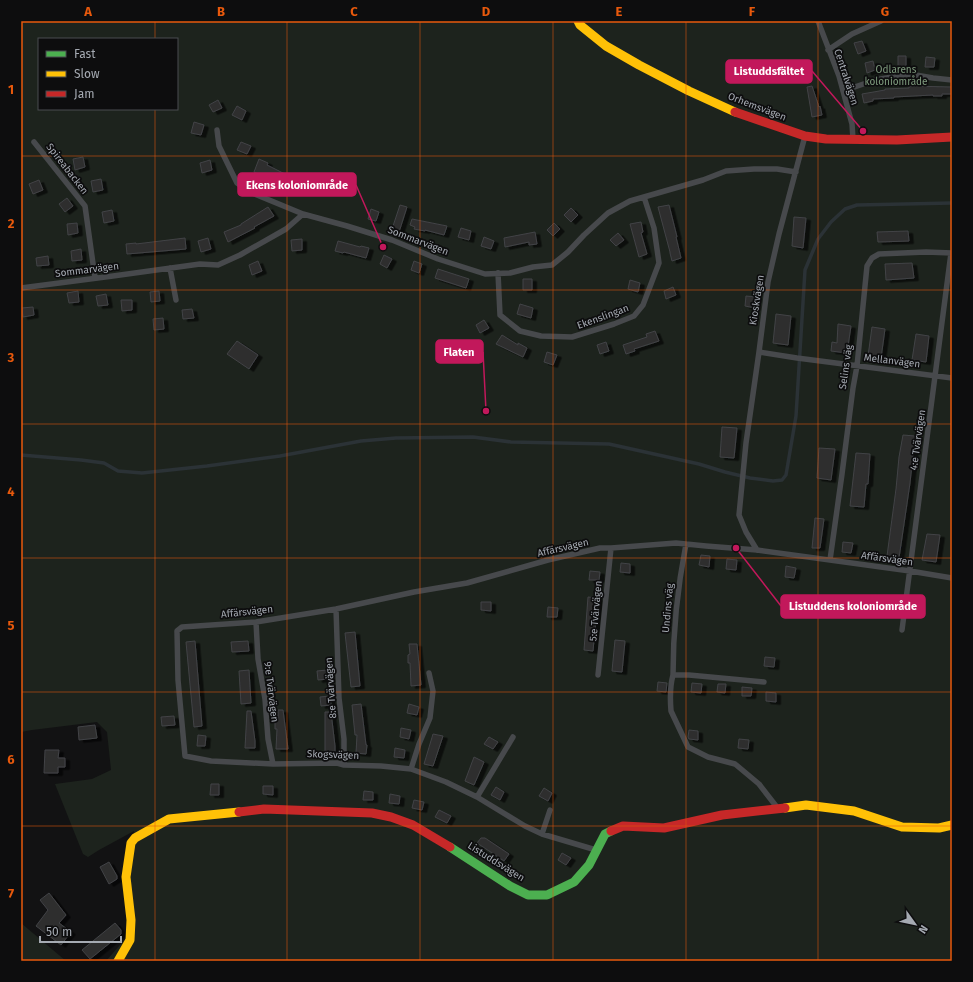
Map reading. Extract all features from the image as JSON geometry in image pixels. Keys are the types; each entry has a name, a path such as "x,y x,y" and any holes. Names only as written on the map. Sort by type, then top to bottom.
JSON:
{"street":[{"name":"Orhemsvägen","path":"578,21 606,46 689,91 740,114 805,136 826,139 853,140 952,138"},
{"name":"Listuddsvägen","path":"118,961 130,940 131,920 126,877 131,843 135,838 169,819 264,809 372,813 391,817 413,825 461,853 510,886 528,895 547,895 574,882 589,865 605,834 623,826 664,828 722,815 806,805 854,811 902,827 939,828 952,825"}],"lane":[{"name":"Centralvägen","path":"818,21 839,76 852,124 853,140"},
{"path":"828,50 852,34 881,21"},
{"path":"843,91 875,80 910,74 952,80"},
{"path":"217,130 219,146 237,183 250,192 303,214"},
{"name":"Kioskvägen","path":"757,550 746,532 739,515 741,484 768,282 805,136"},
{"name":"Spireabacken","path":"34,142 84,206 95,278"},
{"name":"Sommarvägen","path":"21,288 200,264 218,265 240,255 286,229 303,214 392,240 438,259 485,274 510,273 533,267 552,265 568,252 608,213 630,201 667,189 703,180 726,171 777,169 796,172"},
{"name":"Ekenslingan","path":"498,273 500,315 520,331 541,336 572,337 634,316 642,305 659,263 654,228 644,197"},
{"name":"Selins väg","path":"830,560 852,388 857,366 867,266 872,258 878,254 926,252 952,253"},
{"name":"4:e Tvärvägen","path":"902,630 952,253"},
{"path":"170,268 176,300"},
{"name":"Mellanvägen","path":"759,352 952,378"},
{"name":"Affärsvägen","path":"182,627 256,622 336,609 414,592 467,583 548,560 600,548 676,543 757,550 952,578"},
{"name":"Undins väg","path":"686,544 682,562 677,607 670,705 671,711 688,747 708,757 735,764 760,784 778,809"},
{"name":"5:e Tvärvägen","path":"598,675 611,548"},
{"name":"8:e Tvärvägen","path":"336,609 339,698 344,739 344,765"},
{"name":"9:e Tvärvägen","path":"256,622 258,658 265,699 268,739 273,764"},
{"name":"Skogsvägen","path":"182,627 177,631 178,680 185,756 211,761 273,764 336,763 344,765 381,766 411,769 446,782 477,797 525,826 542,834 596,850"},
{"path":"411,769 419,744 430,718 433,690 429,673"},
{"path":"673,675 690,675 764,682"},
{"path":"477,797 513,737"},
{"path":"542,834 550,810"}],"green space":[{"name":"Odlarens koloniområde","path":"21,21 952,21 952,961 106,961 126,938 134,831 88,857 83,854 55,784 92,779 111,770 107,732 97,722 21,732"},
{"path":"21,923 66,961 21,961"}],"building":[{"path":"862,41 866,51 858,54 854,43"},
{"path":"898,56 906,56 906,66 898,66"},
{"path":"926,57 935,58 934,67 925,67"},
{"path":"873,61 875,70 867,73 865,63"},
{"path":"812,86 822,115 812,117 807,87"},
{"path":"909,86 952,87 952,94 942,94 942,96 933,95 873,99 873,101 864,103 862,94 885,89 909,88"},
{"path":"218,100 222,108 213,112 209,105"},
{"path":"237,106 246,111 242,120 232,115"},
{"path":"194,122 204,125 201,135 191,133"},
{"path":"241,142 251,146 247,154 237,150"},
{"path":"83,157 85,167 75,170 73,159"},
{"path":"259,159 268,163 267,165 289,176 285,185 254,172"},
{"path":"210,160 212,170 202,173 200,163"},
{"path":"101,179 103,190 93,192 91,181"},
{"path":"39,180 43,190 33,194 29,184"},
{"path":"67,198 73,206 65,212 59,204"},
{"path":"400,205 407,207 399,232 392,229"},
{"path":"669,205 681,258 672,261 658,207"},
{"path":"268,207 274,216 228,242 224,232 241,225"},
{"path":"571,208 578,215 571,222 564,215"},
{"path":"371,209 379,212 376,221 368,219"},
{"path":"112,210 114,221 104,223 102,212"},
{"path":"794,217 806,218 803,248 792,246"},
{"path":"412,219 447,226 444,235 414,229 415,227 410,225"},
{"path":"641,222 643,232 641,233 647,254 639,257 630,224"},
{"path":"77,223 78,233 68,235 67,224"},
{"path":"554,223 560,229 553,236 547,230"},
{"path":"461,228 471,231 469,240 458,237"},
{"path":"908,231 909,241 878,242 877,232"},
{"path":"535,232 537,244 529,245 529,242 505,247 504,238"},
{"path":"618,233 624,240 616,246 610,240"},
{"path":"484,237 494,241 491,249 481,246"},
{"path":"185,238 186,249 127,254 126,244"},
{"path":"208,238 211,249 201,252 198,241"},
{"path":"302,239 302,250 292,251 291,240"},
{"path":"338,241 369,248 366,258 335,251"},
{"path":"81,249 82,260 72,261 71,251"},
{"path":"384,255 392,259 387,268 380,264"},
{"path":"48,256 49,265 37,266 36,258"},
{"path":"258,261 262,271 252,275 249,265"},
{"path":"414,261 422,264 419,273 411,270"},
{"path":"912,263 914,278 886,280 885,264"},
{"path":"438,269 469,279 466,288 435,278"},
{"path":"523,279 532,279 532,290 523,290"},
{"path":"630,280 640,283 638,292 628,289"},
{"path":"673,287 676,295 666,299 664,291"},
{"path":"78,291 79,302 69,303 67,293"},
{"path":"159,291 160,301 151,302 150,292"},
{"path":"106,294 108,305 98,306 96,296"},
{"path":"746,296 756,297 755,308 745,306"},
{"path":"121,300 132,300 132,310 122,311"},
{"path":"520,304 533,308 531,318 517,314"},
{"path":"33,307 34,315 23,317 22,308"},
{"path":"192,309 194,318 183,319 182,310"},
{"path":"776,314 791,316 788,345 773,343"},
{"path":"163,318 164,329 154,330 153,319"},
{"path":"484,320 489,328 480,333 476,325"},
{"path":"838,324 851,326 847,353 831,351 832,342 837,343"},
{"path":"872,327 885,329 881,358 868,356"},
{"path":"655,331 659,341 634,349 635,351 626,354 623,345 647,337 646,334"},
{"path":"916,334 929,336 926,362 912,360"},
{"path":"502,335 518,345 518,343 527,348 523,357 496,344"},
{"path":"237,341 258,355 249,369 227,354"},
{"path":"606,342 609,351 600,354 597,345"},
{"path":"547,352 557,355 553,365 544,362"},
{"path":"722,427 737,428 734,458 720,457"},
{"path":"903,435 915,436 899,558 887,556"},
{"path":"819,448 835,449 831,480 817,478"},
{"path":"856,453 870,454 868,484 866,484 864,507 850,506"},
{"path":"815,518 824,519 820,548 812,548"},
{"path":"927,534 940,535 936,562 922,560"},
{"path":"843,542 853,543 851,553 842,552"},
{"path":"701,555 710,556 709,567 699,565"},
{"path":"727,559 737,560 736,570 726,569"},
{"path":"621,563 630,564 630,573 620,572"},
{"path":"786,566 796,568 794,578 785,577"},
{"path":"590,571 600,572 599,580 589,580"},
{"path":"588,597 598,598 593,651 584,650"},
{"path":"481,602 491,602 491,611 481,610"},
{"path":"548,607 558,608 557,617 547,617"},
{"path":"355,632 360,686 351,687 345,633"},
{"path":"615,640 625,641 622,672 612,671"},
{"path":"195,641 202,726 194,727 186,642"},
{"path":"248,641 249,651 232,652 231,642"},
{"path":"409,644 417,644 421,685 411,686 410,663 408,663 408,655 410,654"},
{"path":"765,657 775,658 774,667 764,666"},
{"path":"249,670 251,703 241,704 239,671"},
{"path":"327,670 328,679 318,680 317,671"},
{"path":"658,682 667,683 666,692 657,691"},
{"path":"692,683 702,684 701,693 691,692"},
{"path":"718,684 726,684 725,693 717,692"},
{"path":"742,687 752,688 751,696 742,696"},
{"path":"766,692 776,693 776,702 766,701"},
{"path":"330,696 331,705 321,706 320,697"},
{"path":"361,704 367,745 366,754 356,753 357,735 355,735 352,705"},
{"path":"409,704 419,707 417,715 407,713"},
{"path":"278,710 283,710 288,749 276,749 277,729 275,729 275,720 278,720"},
{"path":"247,711 251,711 255,748 245,748"},
{"path":"325,712 331,712 335,752 325,752"},
{"path":"174,716 175,725 162,726 161,717"},
{"path":"95,725 97,738 79,740 78,727"},
{"path":"401,728 411,730 409,739 400,737"},
{"path":"689,730 698,731 698,740 689,739"},
{"path":"433,734 443,736 433,766 424,764"},
{"path":"198,735 206,736 205,746 197,746"},
{"path":"489,737 498,742 493,749 484,744"},
{"path":"739,739 749,740 748,749 738,748"},
{"path":"395,748 405,750 404,758 394,757"},
{"path":"45,750 59,750 58,758 65,758 65,767 58,767 58,773 44,773"},
{"path":"474,757 484,762 474,785 465,781"},
{"path":"211,784 219,784 219,795 210,795"},
{"path":"263,786 273,786 273,795 263,794"},
{"path":"496,787 504,792 500,800 491,795"},
{"path":"544,788 552,793 548,801 539,796"},
{"path":"364,791 373,792 373,800 363,800"},
{"path":"390,794 400,796 399,804 389,803"},
{"path":"414,800 424,802 422,810 412,808"},
{"path":"439,810 451,816 447,823 435,817"},
{"path":"481,838 485,838 509,854 504,861 477,843"},
{"path":"562,853 571,858 566,865 558,860"},
{"path":"109,862 117,876 117,879 109,884 100,867"},
{"path":"49,893 66,915 59,923 71,932 61,945 36,926 48,910 40,900"},
{"path":"115,923 121,930 121,934 90,959 82,950"}],"waterway":[{"path":"21,455 104,463 118,471 142,473 280,456 361,441 396,438 473,437 511,442 609,444 699,464 750,478 773,481 782,480 786,475 796,416 805,270 818,239 831,222 845,209 857,205 952,203"}],"traffic: fast":[{"path":"450,847 510,886 528,895 547,895 574,882 589,865 605,834 611,831"}],"traffic: slow":[{"path":"578,21 580,25 606,46 689,91 735,112"},
{"path":"785,808 806,805 854,811 902,827 939,828 952,825"},
{"path":"118,961 130,940 131,920 126,877 131,843 135,838 169,819 239,812"}],"traffic: jam":[{"path":"735,112 805,136 826,139 897,140 952,137"},
{"path":"611,831 623,826 664,828 722,815 785,808"},
{"path":"239,812 264,809 372,813 391,817 413,825 450,847"}],"place":[{"name":"Listuddsfältet","path":"863,131"},
{"name":"Ekens koloniområde","path":"383,247"},
{"name":"Flaten","path":"486,411"},
{"name":"Listuddens koloniområde","path":"736,548"}]}
